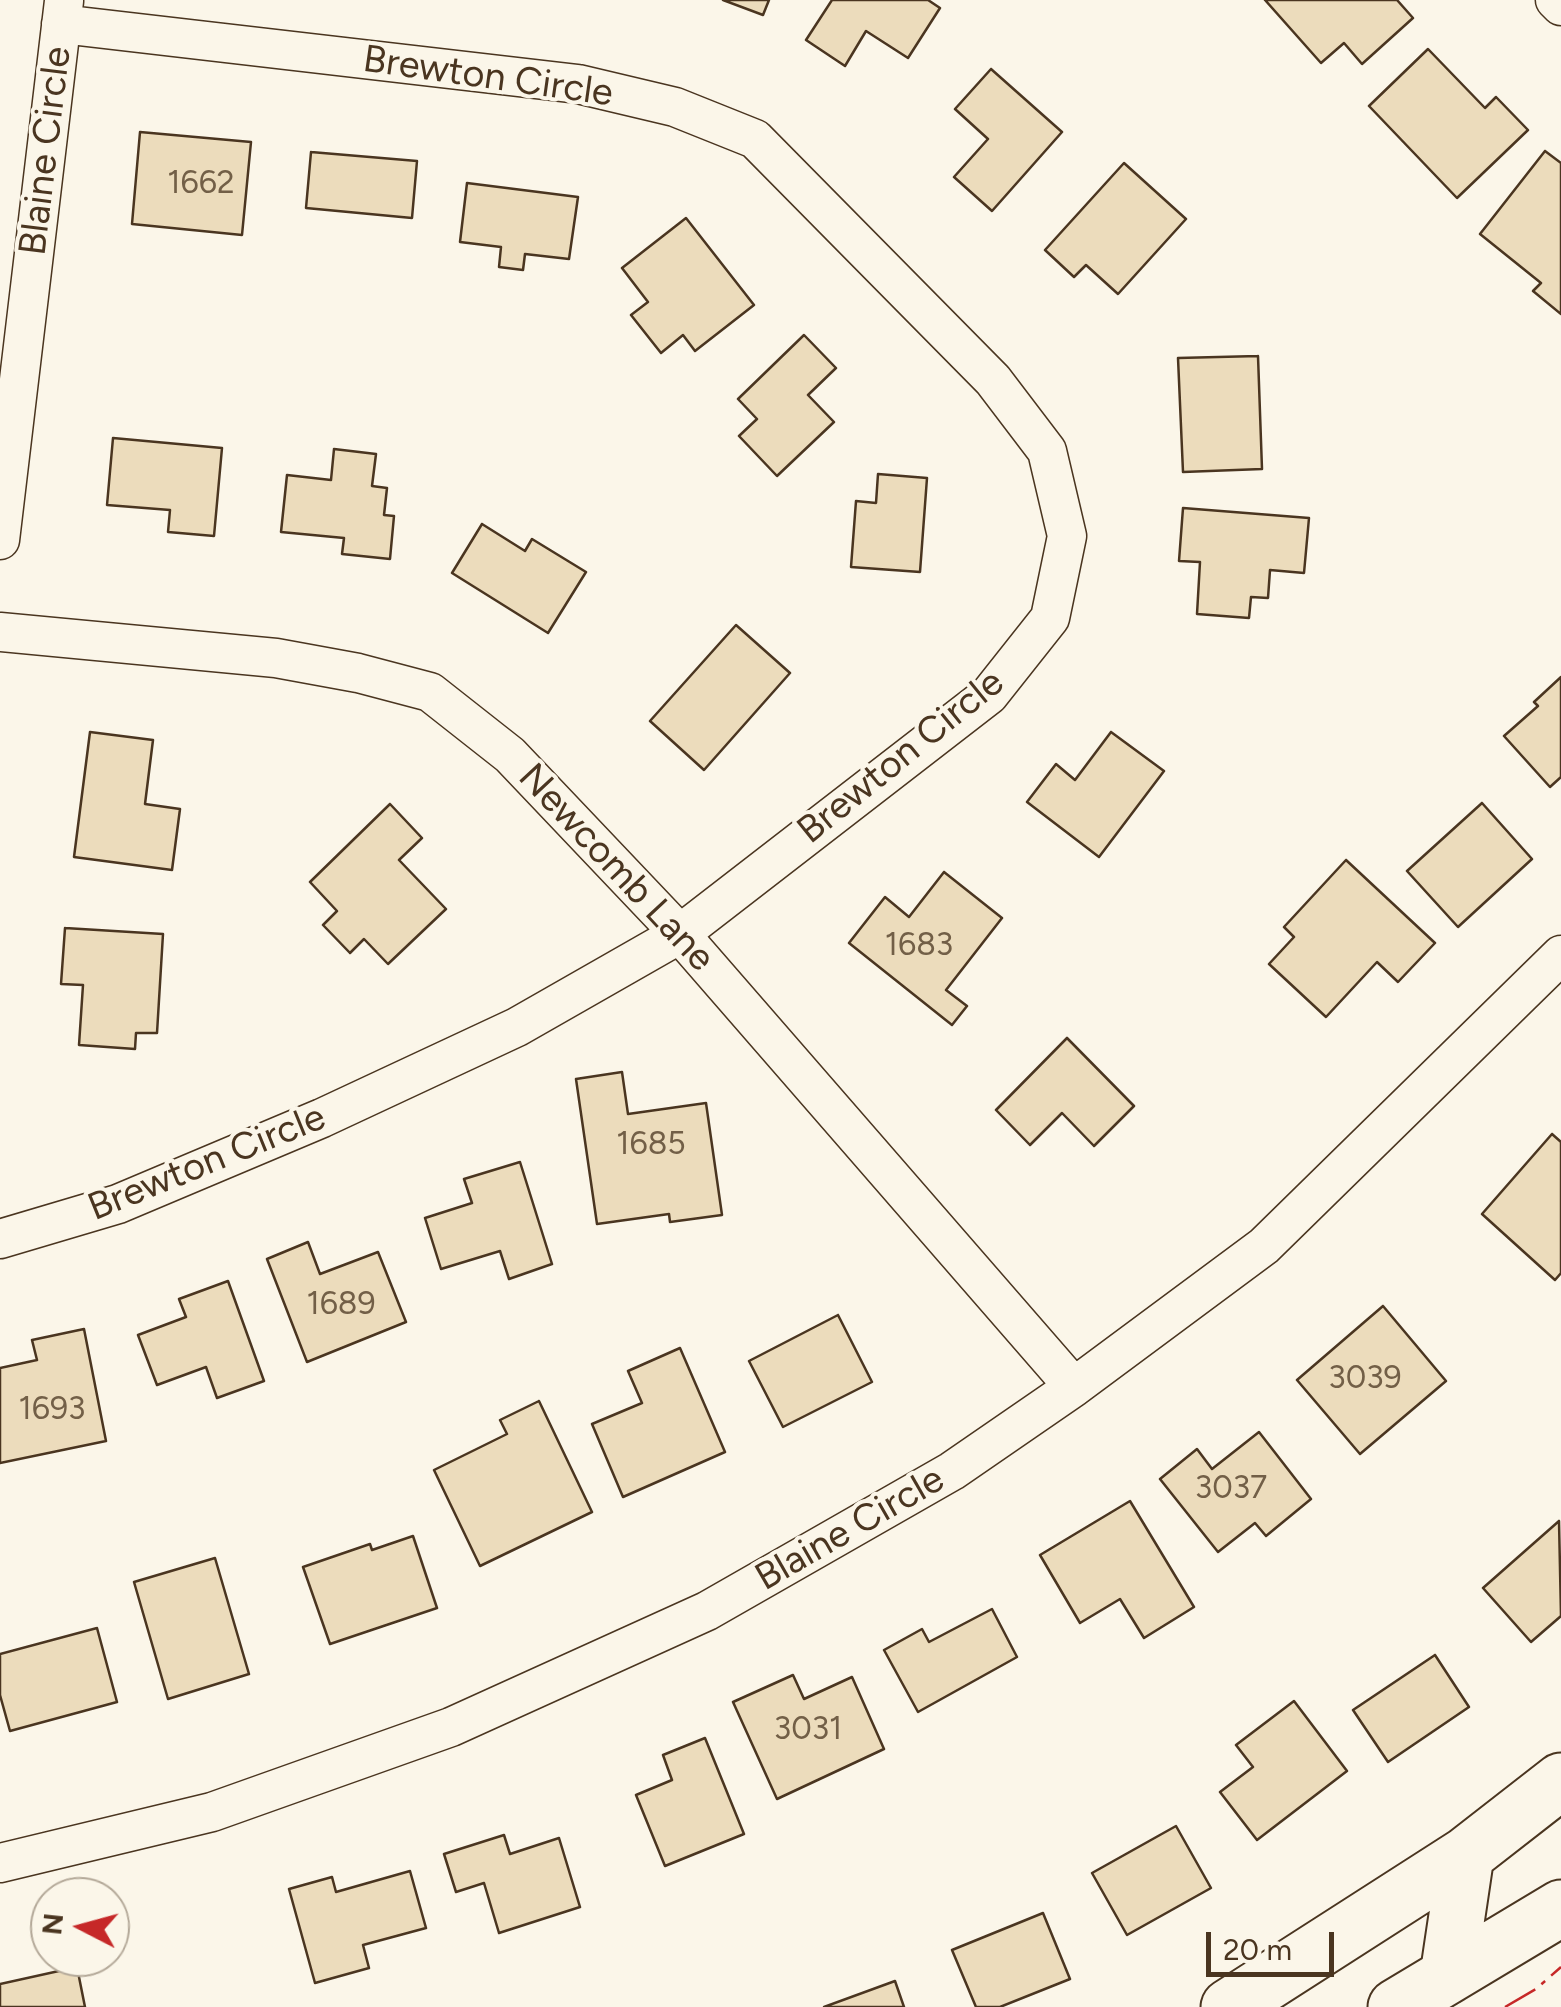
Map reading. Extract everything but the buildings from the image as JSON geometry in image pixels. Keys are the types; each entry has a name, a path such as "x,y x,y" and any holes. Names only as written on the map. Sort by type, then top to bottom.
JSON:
{"main road":[{"path":"1229,2007 1466,1855 1561,1781"},
{"path":"1448,1976 1466,1855"},
{"path":"1396,2007 1561,1908"}],"street":[{"path":"1556,0 1561,6"},
{"name":"Blaine Circle","path":"0,540 63,12"},
{"name":"Brewton Circle","path":"0,1239 118,1204 322,1118 517,1026 680,934 989,695 1050,618 1067,536 1047,451 992,380 755,140 675,107 578,84 63,12"},
{"name":"Newcomb Lane","path":"0,632 276,658 358,673 430,692 510,755 680,934 1074,1387"},
{"name":"Blaine Circle","path":"0,1863 212,1812 451,1727 707,1611 952,1470 1074,1387 1264,1246 1561,955"}],"power":[{"path":"1505,2007 1536,1989 1561,1967"}]}
